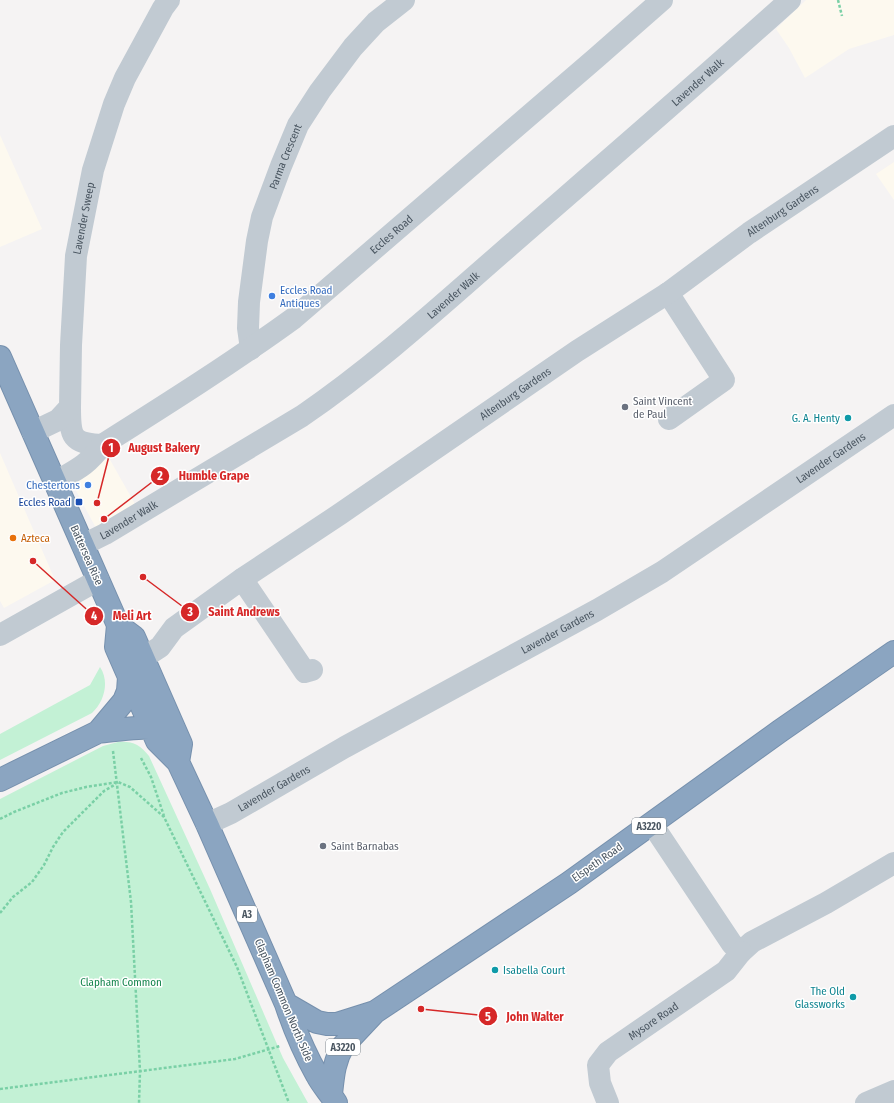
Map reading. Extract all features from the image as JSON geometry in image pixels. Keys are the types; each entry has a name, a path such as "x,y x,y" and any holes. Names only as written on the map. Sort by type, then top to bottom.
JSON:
{"highway":[{"name":"Battersea Rise","path":"0,357 118,625 134,637 178,737"},
{"name":"Clapham Common North Side","path":"118,625 116,646 157,741 178,762 207,824 286,1004 296,1034 317,1076 333,1098"},
{"name":"Elspeth Road","path":"333,1098 335,1061 343,1046 375,1012 569,883 774,735 894,652"},
{"path":"98,732 124,701 128,691 129,677"},
{"path":"0,780 98,732 152,728 171,732 178,737 181,744 178,762"},
{"name":"Elspeth Road","path":"286,1004 312,1020 327,1024 338,1024 375,1012"}],"street":[{"name":"Lavender Sweep","path":"70,407 71,345 76,256 93,170 114,104 125,78 169,0"},
{"name":"Parma Crescent","path":"251,349 248,328 249,302 256,241 262,218 298,125 320,91 353,47 376,22 404,0"},
{"name":"Eccles Road","path":"55,482 87,463 102,445 182,395 294,318 662,0"},
{"name":"Lavender Walk","path":"83,545 105,534 302,416 324,401 406,336 682,97 790,0"},
{"name":"Altenburg Gardens","path":"143,658 160,647 174,628 242,579 668,292 749,233 894,136"},
{"path":"668,292 724,380 669,419"},
{"path":"33,432 58,420 70,407"},
{"path":"70,407 70,424 72,433 77,440 102,445"},
{"name":"Lavender Gardens","path":"207,824 231,813 345,747 597,610 649,580 894,415"},
{"path":"242,579 305,672 312,670"},
{"path":"0,635 98,580"},
{"path":"652,824 732,944 741,952"},
{"name":"Mysore Road","path":"608,1103 600,1083 598,1065 608,1052 726,971 741,952 752,942 826,903 894,863"},
{"path":"866,1103 894,1091"}],"path":[{"path":"838,0 842,16"},
{"path":"113,748 131,902 140,1071 139,1103"},
{"path":"140,756 151,777 164,817 237,967 289,1103"},
{"path":"0,913 32,882 44,865 63,832 104,791 118,782"},
{"path":"0,819 62,793 86,787 118,782 130,788 164,817"},
{"path":"0,1089 235,1059 285,1044"}],"shaded area":[{"path":"806,0 894,0 894,35 849,49 805,78 789,48 776,29"},
{"path":"0,135 42,229 0,247"},
{"path":"894,162 894,200 876,174"},
{"path":"0,453 55,580 4,608 0,601"},
{"path":"109,458 135,504 96,528 74,487 81,474"}],"green space":[{"path":"100,667 105,679 104,692 100,703 92,713 0,760 0,734 90,685"},
{"name":"Clapham Common","path":"118,742 136,744 149,756 210,889 283,1058 308,1103 0,1103 0,799 103,746"}],"place":[{"name":"Eccles Road Antiques","path":"272,296"},
{"name":"Saint Vincent de Paul","path":"625,407"},
{"name":"G. A. Henty","path":"848,418"},
{"name":"Chestertons","path":"88,485"},
{"name":"Eccles Road","path":"79,502"},
{"name":"August Bakery","path":"97,503"},
{"name":"Humble Grape","path":"104,519"},
{"name":"Azteca","path":"13,538"},
{"name":"Meli Art","path":"33,561"},
{"name":"Saint Andrews","path":"143,577"},
{"name":"Saint Barnabas","path":"323,846"},
{"name":"Isabella Court","path":"495,970"},
{"name":"The Old Glassworks","path":"853,997"},
{"name":"John Walter","path":"421,1009"}]}
